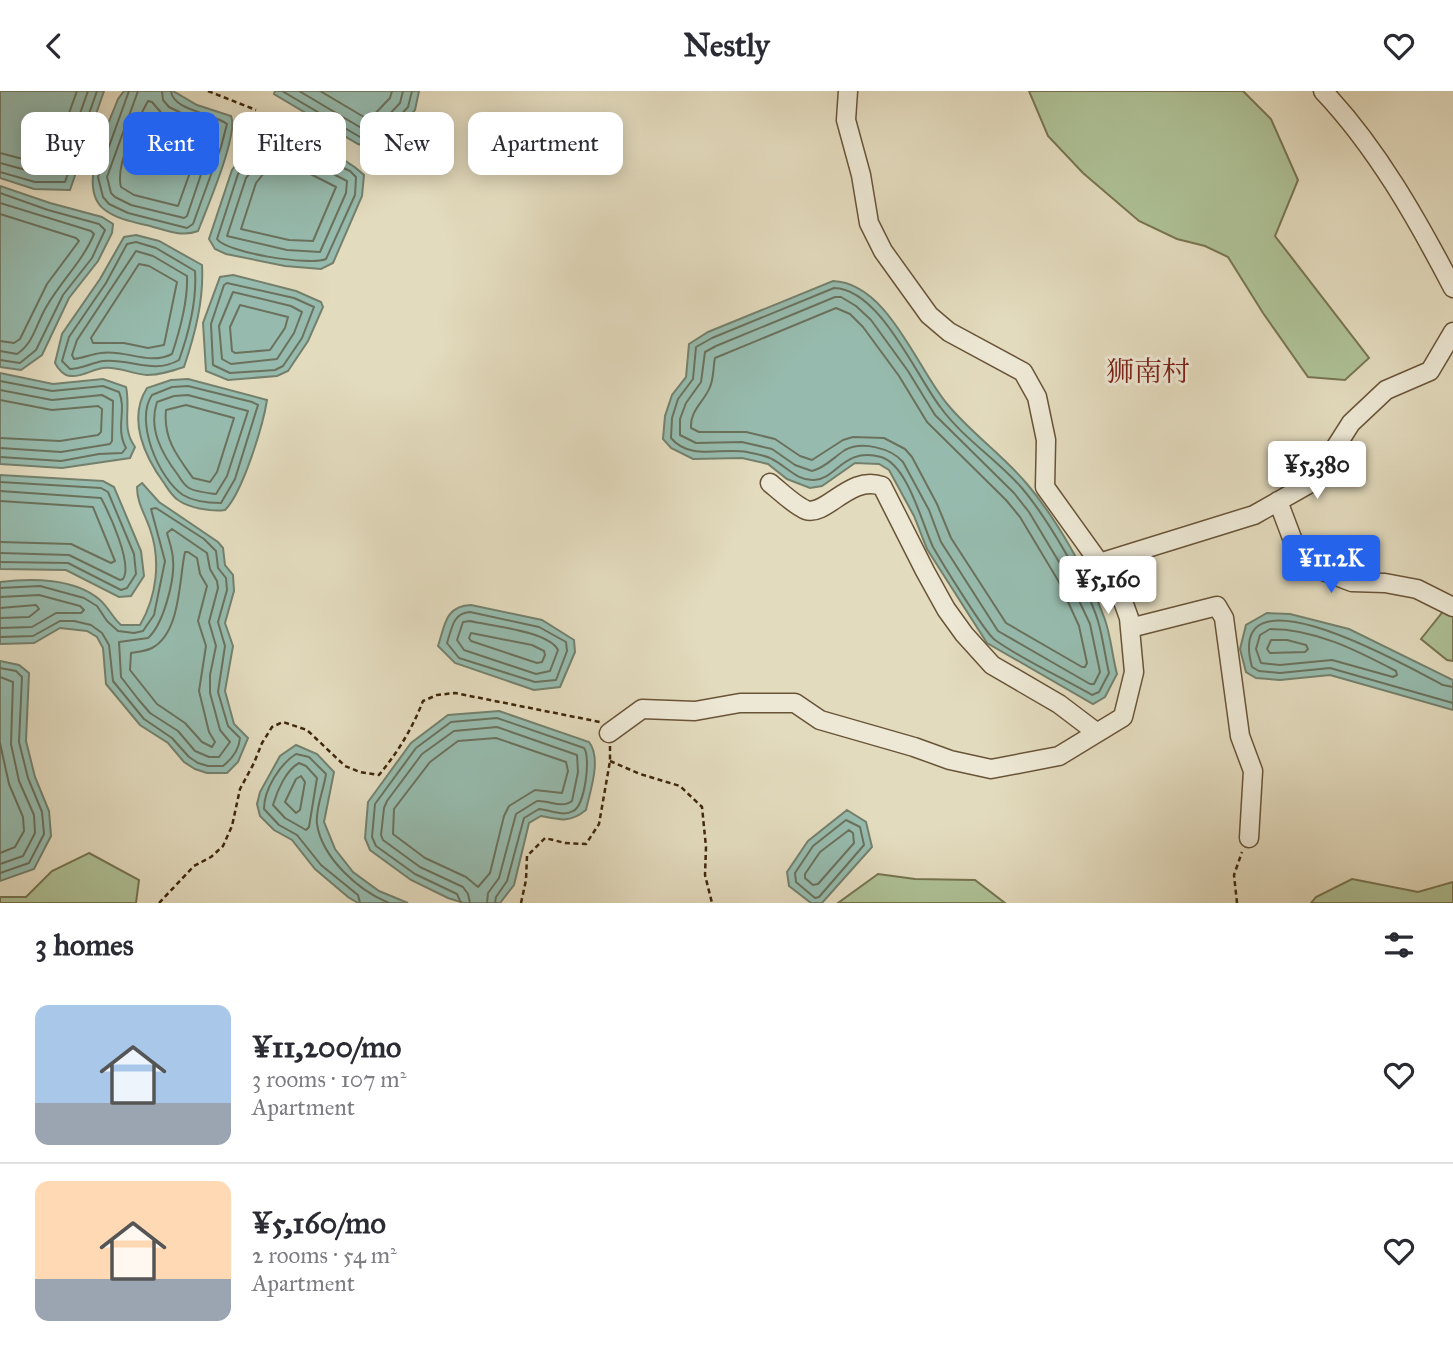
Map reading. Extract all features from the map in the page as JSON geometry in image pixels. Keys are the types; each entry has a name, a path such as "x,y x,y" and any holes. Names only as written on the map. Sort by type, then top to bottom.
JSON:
{"street":[{"path":"609,733 642,709 695,711 740,703 795,703 820,720 915,747 950,761 991,769 1059,756 1123,717 1134,672 1129,618 1119,590 1045,487 1046,440 1037,397 1023,372 949,333 929,315 883,251 869,223 862,175 846,120 848,91"},
{"path":"1323,91 1344,113 1379,163 1423,230 1453,288"},
{"path":"1099,563 1254,515 1314,481 1351,423 1386,390 1430,371 1453,332"},
{"path":"771,483 806,510 815,510 858,485 872,482 882,486 946,609 964,634 992,665 1059,704 1096,732"},
{"path":"1278,501 1298,554 1323,571 1352,582 1385,583 1417,589 1453,607"},
{"path":"1130,628 1217,606 1224,618 1240,736 1253,771 1249,838"}],"path":[{"path":"208,91 256,110"},
{"path":"159,903 194,866 211,857 223,846 232,827 240,789 272,727 283,722 307,730 345,766 379,775 398,752 414,725 423,701 437,695 455,693 599,721 609,733 610,761 599,824 586,844 545,838 527,856 521,903"},
{"path":"610,761 640,774 680,786 702,807 706,847 705,875 712,903"},
{"path":"1237,903 1234,874 1249,838"}],"green space":[{"path":"1029,91 1243,91 1271,119 1298,180 1275,236 1369,358 1345,380 1308,377 1228,257 1205,246 1177,239 1139,221 1083,173 1048,136"},
{"path":"1453,599 1453,661 1447,660 1421,639"},
{"path":"89,853 139,880 136,903 0,903 0,897 26,897 52,871"},
{"path":"878,874 915,879 975,880 1005,903 838,903"},
{"path":"1352,879 1418,892 1453,882 1453,903 1311,903 1316,897"}],"water":[{"path":"0,91 104,91 97,112 21,112 21,175 75,175 70,190 34,189 0,178"},
{"path":"124,91 173,91 197,105 219,112 123,112 123,175 219,175 219,112 231,116 232,125 226,155 214,190 198,231 165,231 125,220 105,210 97,200 93,175 109,175 109,122"},
{"path":"275,91 419,91 413,112 360,112 360,145 346,137 346,112 304,112 274,94"},
{"path":"346,161 360,172 360,175 364,175 362,196 333,263 321,269 285,266 226,254 215,249 209,239 232,170 233,175 346,175"},
{"path":"0,186 102,217 113,224 112,233 98,261 69,298 42,355 21,370 0,367"},
{"path":"136,235 159,241 202,265 198,317 184,367 152,375 109,368 66,375 55,363 62,334 100,279 124,237"},
{"path":"233,275 296,291 321,302 323,307 308,341 288,371 277,376 228,380 206,371 203,323 220,277"},
{"path":"833,281 852,285 870,296 885,312 900,330 948,405 1018,474 1049,513 1081,566 1106,624 1117,674 1105,697 1093,704 987,643 927,549 914,516 889,470 879,464 855,463 822,486 810,488 787,479 768,464 742,458 693,459 671,448 663,439 665,416 672,395 686,377 689,344 708,332"},
{"path":"0,373 53,384 103,379 126,387 128,433 135,447 130,458 62,468 0,464"},
{"path":"188,379 267,400 245,474 225,510 201,509 176,498 157,473 141,437 139,412 147,388 171,380"},
{"path":"0,475 103,481 114,487 141,551 144,576 131,596 119,597 66,570 0,569"},
{"path":"142,483 159,502 218,542 223,548 225,565 233,575 234,591 225,623 233,646 225,691 234,724 248,738 238,762 227,773 207,773 195,769 184,762 168,743 140,725 106,684 103,648 97,637 87,631 60,628 34,643 0,644 0,582 39,580 78,587 100,600 121,625 140,625 154,590 156,565 150,529 137,493 137,487"},
{"path":"471,605 542,620 574,640 575,652 560,687 534,690 455,663 438,646 451,613 462,606"},
{"path":"1267,613 1290,614 1349,629 1453,680 1453,710 1330,675 1280,680 1256,678 1246,672 1240,649 1246,625"},
{"path":"0,661 19,665 29,673 26,741 35,777 49,811 51,836 34,869 0,881"},
{"path":"499,711 589,742 595,757 594,775 586,810 570,819 541,816 529,823 514,885 500,903 464,903 411,880 370,850 365,838 368,802 411,743 448,715"},
{"path":"296,745 317,754 334,772 324,822 335,849 353,872 379,891 408,903 358,903 315,869 292,840 274,830 260,816 257,804 260,792 280,756"},
{"path":"847,810 866,822 872,847 822,903 811,903 789,886 787,872 808,841"}],"district":[{"name":"狮南村","path":"1148,371"}]}
